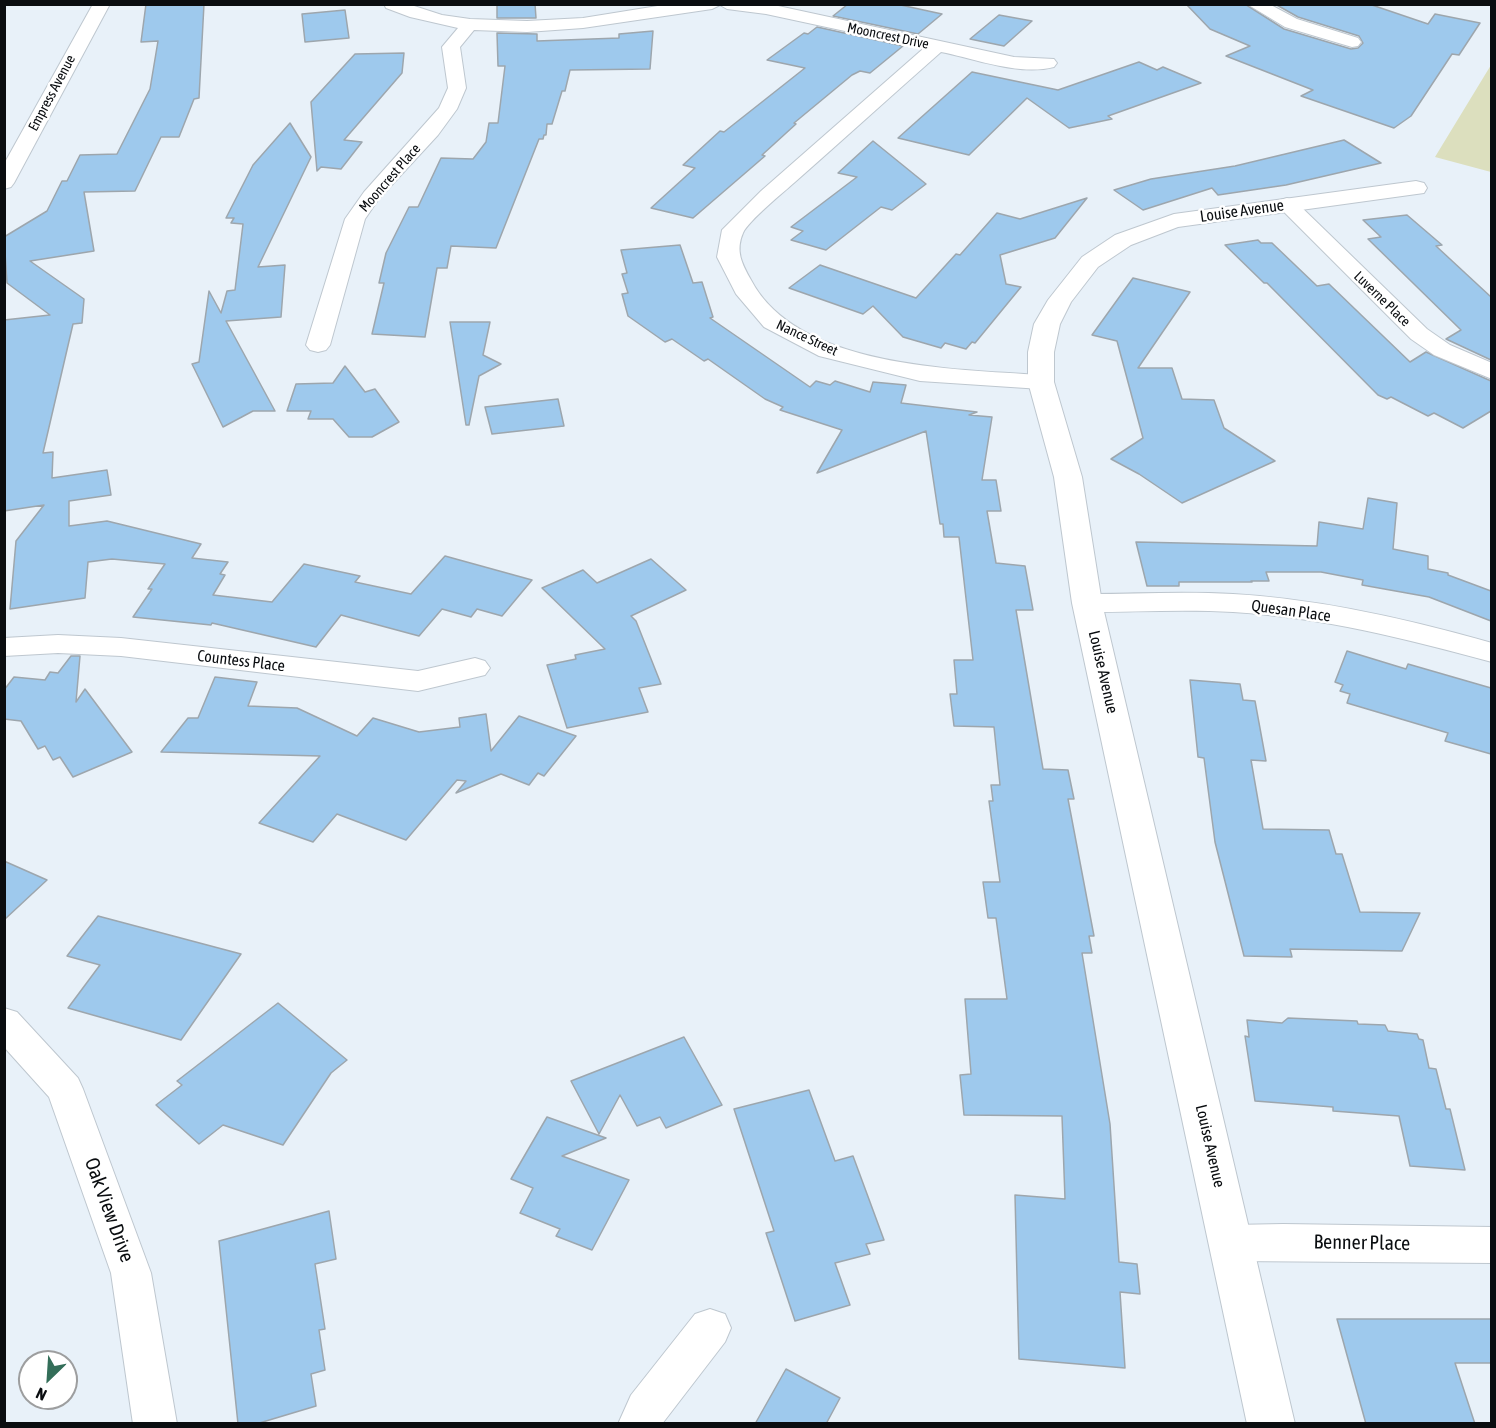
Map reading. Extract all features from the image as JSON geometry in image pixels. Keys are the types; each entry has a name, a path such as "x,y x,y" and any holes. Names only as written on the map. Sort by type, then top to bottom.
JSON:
{"street":[{"name":"Empress Avenue","path":"4,183 102,4"},
{"path":"392,4 427,16 470,24 553,24 606,20 712,4"},
{"name":"Mooncrest Drive","path":"727,4 766,9 1014,62 1048,63"},
{"path":"1255,4 1292,23 1352,42"},
{"name":"Mooncrest Place","path":"318,345 355,219 371,196 432,131 448,109 457,88 451,47 470,24"},
{"name":"Nance Street","path":"937,46 761,202 733,230 728,257 747,294 772,322 827,351 920,374 1041,381"},
{"name":"Louise Avenue","path":"1271,1424 1087,603 1068,477 1041,381 1041,352 1047,324 1060,300 1090,262 1123,240 1174,221 1416,188"},
{"name":"Luverne Place","path":"1287,204 1419,334 1442,350 1491,372"},
{"name":"Quesan Place","path":"1087,603 1233,603 1330,615 1427,633 1491,653"},
{"name":"Countess Place","path":"4,647 58,644 121,647 418,681 475,668"},
{"name":"Oak View Drive","path":"4,1022 65,1089 131,1273 155,1424"},
{"name":"Benner Place","path":"1232,1243 1491,1245"},
{"path":"639,1424 646,1410 710,1328"}],"green space":[{"path":"1491,65 1491,172 1435,157"}],"building":[{"path":"146,4 204,4 199,98 194,99 179,137 161,137 135,191 84,192 94,251 30,261 84,299 82,323 73,324 43,453 53,452 52,478 107,470 111,495 69,501 69,526 107,521 201,544 192,558 228,562 220,574 225,575 213,595 272,602 304,564 360,576 355,582 411,594 445,556 532,580 502,616 477,609 471,617 442,609 419,636 341,615 316,647 212,623 211,625 133,617 165,564 112,559 88,562 85,598 10,609 16,541 44,505 4,511 4,320 50,315 7,283 4,237 47,211 62,181 67,181 80,155 117,154 150,89 158,41 141,42"},
{"path":"497,4 535,4 536,18 497,18"},
{"path":"848,4 896,4 942,14 918,34 833,16"},
{"path":"1186,4 1245,4 1284,29 1351,49 1358,48 1363,43 1359,36 1298,17 1275,4 1369,4 1428,24 1435,14 1480,23 1459,55 1452,54 1411,116 1394,128 1301,96 1313,90 1226,56 1250,46 1210,29"},
{"path":"345,10 349,38 305,42 302,14"},
{"path":"999,15 1032,21 1004,46 970,39"},
{"path":"817,27 903,46 870,73 860,71 852,75 794,123 796,124 762,155 765,156 693,218 651,208 695,168 683,165 720,131 724,132 805,68 767,60 804,33 808,34"},
{"path":"653,31 650,69 570,70 565,91 562,91 552,124 547,124 546,135 543,139 539,139 496,248 451,246 447,268 437,268 425,337 372,334 384,283 379,283 386,253 409,207 418,207 441,158 473,159 486,142 489,123 498,123 505,66 498,66 497,33 537,34 537,41 619,38 619,34"},
{"path":"404,53 402,73 344,140 362,142 341,169 321,167 317,171 311,102 355,54"},
{"path":"1139,62 1157,70 1163,67 1201,83 1108,116 1112,119 1069,128 1027,98 969,155 898,138 972,72 1058,90"},
{"path":"290,123 311,157 258,267 285,265 281,317 226,321 275,411 253,411 223,427 192,364 199,362 209,291 221,313 227,291 235,290 243,224 231,223 234,218 226,218 253,165"},
{"path":"1344,140 1381,163 1286,185 1218,195 1212,188 1143,210 1114,190 1151,179 1235,166"},
{"path":"873,141 926,184 892,210 881,207 826,250 791,240 803,231 791,227 857,177 838,173"},
{"path":"1087,198 1055,238 1000,255 1006,284 1021,287 975,343 972,342 966,349 945,343 941,348 903,337 873,306 863,314 789,288 820,265 916,298 956,254 960,255 997,213 1020,219"},
{"path":"1407,215 1442,245 1436,246 1491,297 1491,360 1446,339 1461,330 1368,239 1381,237 1363,220"},
{"path":"1258,240 1261,243 1272,243 1317,286 1329,284 1410,362 1426,352 1491,381 1491,411 1463,428 1434,413 1428,416 1391,397 1387,399 1378,395 1267,283 1264,283 1225,245"},
{"path":"680,245 693,283 702,282 713,317 710,318 810,387 816,381 830,385 835,381 870,392 873,382 906,385 901,403 977,412 969,415 992,417 982,480 996,480 1001,511 987,511 996,563 1025,566 1033,610 1016,610 1043,769 1068,770 1074,799 1068,799 1094,936 1089,936 1092,953 1082,953 1110,1124 1119,1262 1137,1264 1140,1294 1120,1292 1125,1368 1019,1359 1015,1195 1065,1199 1062,1116 964,1115 960,1075 971,1074 965,999 1007,999 996,918 988,918 983,882 1000,882 989,801 993,801 991,785 1000,785 994,727 954,726 950,694 957,694 954,660 973,660 959,537 944,537 926,431 817,473 842,430 780,410 783,407 765,399 708,359 704,361 672,339 665,342 628,316 622,294 628,293 622,274 627,273 621,250"},
{"path":"1133,278 1190,292 1138,368 1172,368 1182,399 1214,400 1224,428 1275,461 1182,503 1139,474 1111,459 1143,438 1117,341 1092,335"},
{"path":"450,322 490,322 483,355 501,364 479,376 469,425 466,425"},
{"path":"345,366 365,392 375,389 399,422 372,437 349,437 333,419 308,419 311,411 287,411 296,384 333,383"},
{"path":"558,399 564,426 492,434 485,407"},
{"path":"1368,498 1397,503 1393,549 1428,556 1428,569 1448,573 1448,575 1491,591 1491,621 1429,597 1362,585 1363,580 1321,572 1266,572 1269,581 1179,582 1179,586 1147,586 1136,542 1317,546 1319,522 1363,529"},
{"path":"651,559 686,590 631,616 636,621 661,684 639,688 648,712 567,728 547,665 576,659 575,655 605,649 542,588 583,570 597,583"},
{"path":"1347,651 1406,669 1408,664 1491,688 1491,754 1445,741 1448,733 1347,703 1350,694 1340,691 1343,685 1335,682"},
{"path":"71,656 80,656 76,702 85,689 132,752 73,777 60,757 53,760 45,746 38,749 21,721 4,719 4,690 14,677 45,680 50,672 58,673"},
{"path":"215,677 257,682 248,706 297,708 357,736 373,718 419,732 460,727 459,718 486,714 491,751 519,716 576,736 544,776 538,773 529,785 501,774 456,793 466,781 457,780 406,840 337,814 313,842 259,823 320,756 161,752 188,718 198,718"},
{"path":"1190,680 1240,684 1243,700 1255,701 1266,761 1251,760 1263,829 1329,830 1336,854 1342,854 1360,912 1420,913 1402,951 1290,949 1292,957 1244,956 1215,842 1204,758 1198,757"},
{"path":"4,861 47,880 4,920"},
{"path":"98,916 241,954 181,1040 68,1008 100,965 67,956"},
{"path":"278,1003 347,1060 331,1073 283,1145 223,1125 199,1144 156,1105 182,1085 177,1081"},
{"path":"1288,1018 1357,1021 1358,1024 1385,1025 1388,1031 1417,1034 1419,1039 1423,1040 1429,1068 1436,1069 1446,1109 1450,1109 1465,1170 1410,1166 1399,1116 1333,1111 1333,1107 1255,1101 1245,1036 1249,1037 1247,1020 1282,1023"},
{"path":"684,1037 722,1105 666,1128 660,1117 637,1126 620,1095 599,1134 571,1081"},
{"path":"809,1090 835,1161 853,1156 884,1240 866,1244 870,1254 835,1263 850,1305 795,1321 766,1233 774,1231 734,1109"},
{"path":"547,1117 606,1138 562,1156 629,1180 592,1250 556,1236 560,1229 520,1213 533,1188 511,1179"},
{"path":"329,1211 336,1259 315,1264 325,1329 319,1330 325,1370 311,1374 316,1406 256,1424 238,1424 219,1241"},
{"path":"1337,1319 1491,1319 1491,1363 1455,1363 1475,1424 1366,1424"},
{"path":"786,1369 840,1398 826,1424 755,1424"}]}
